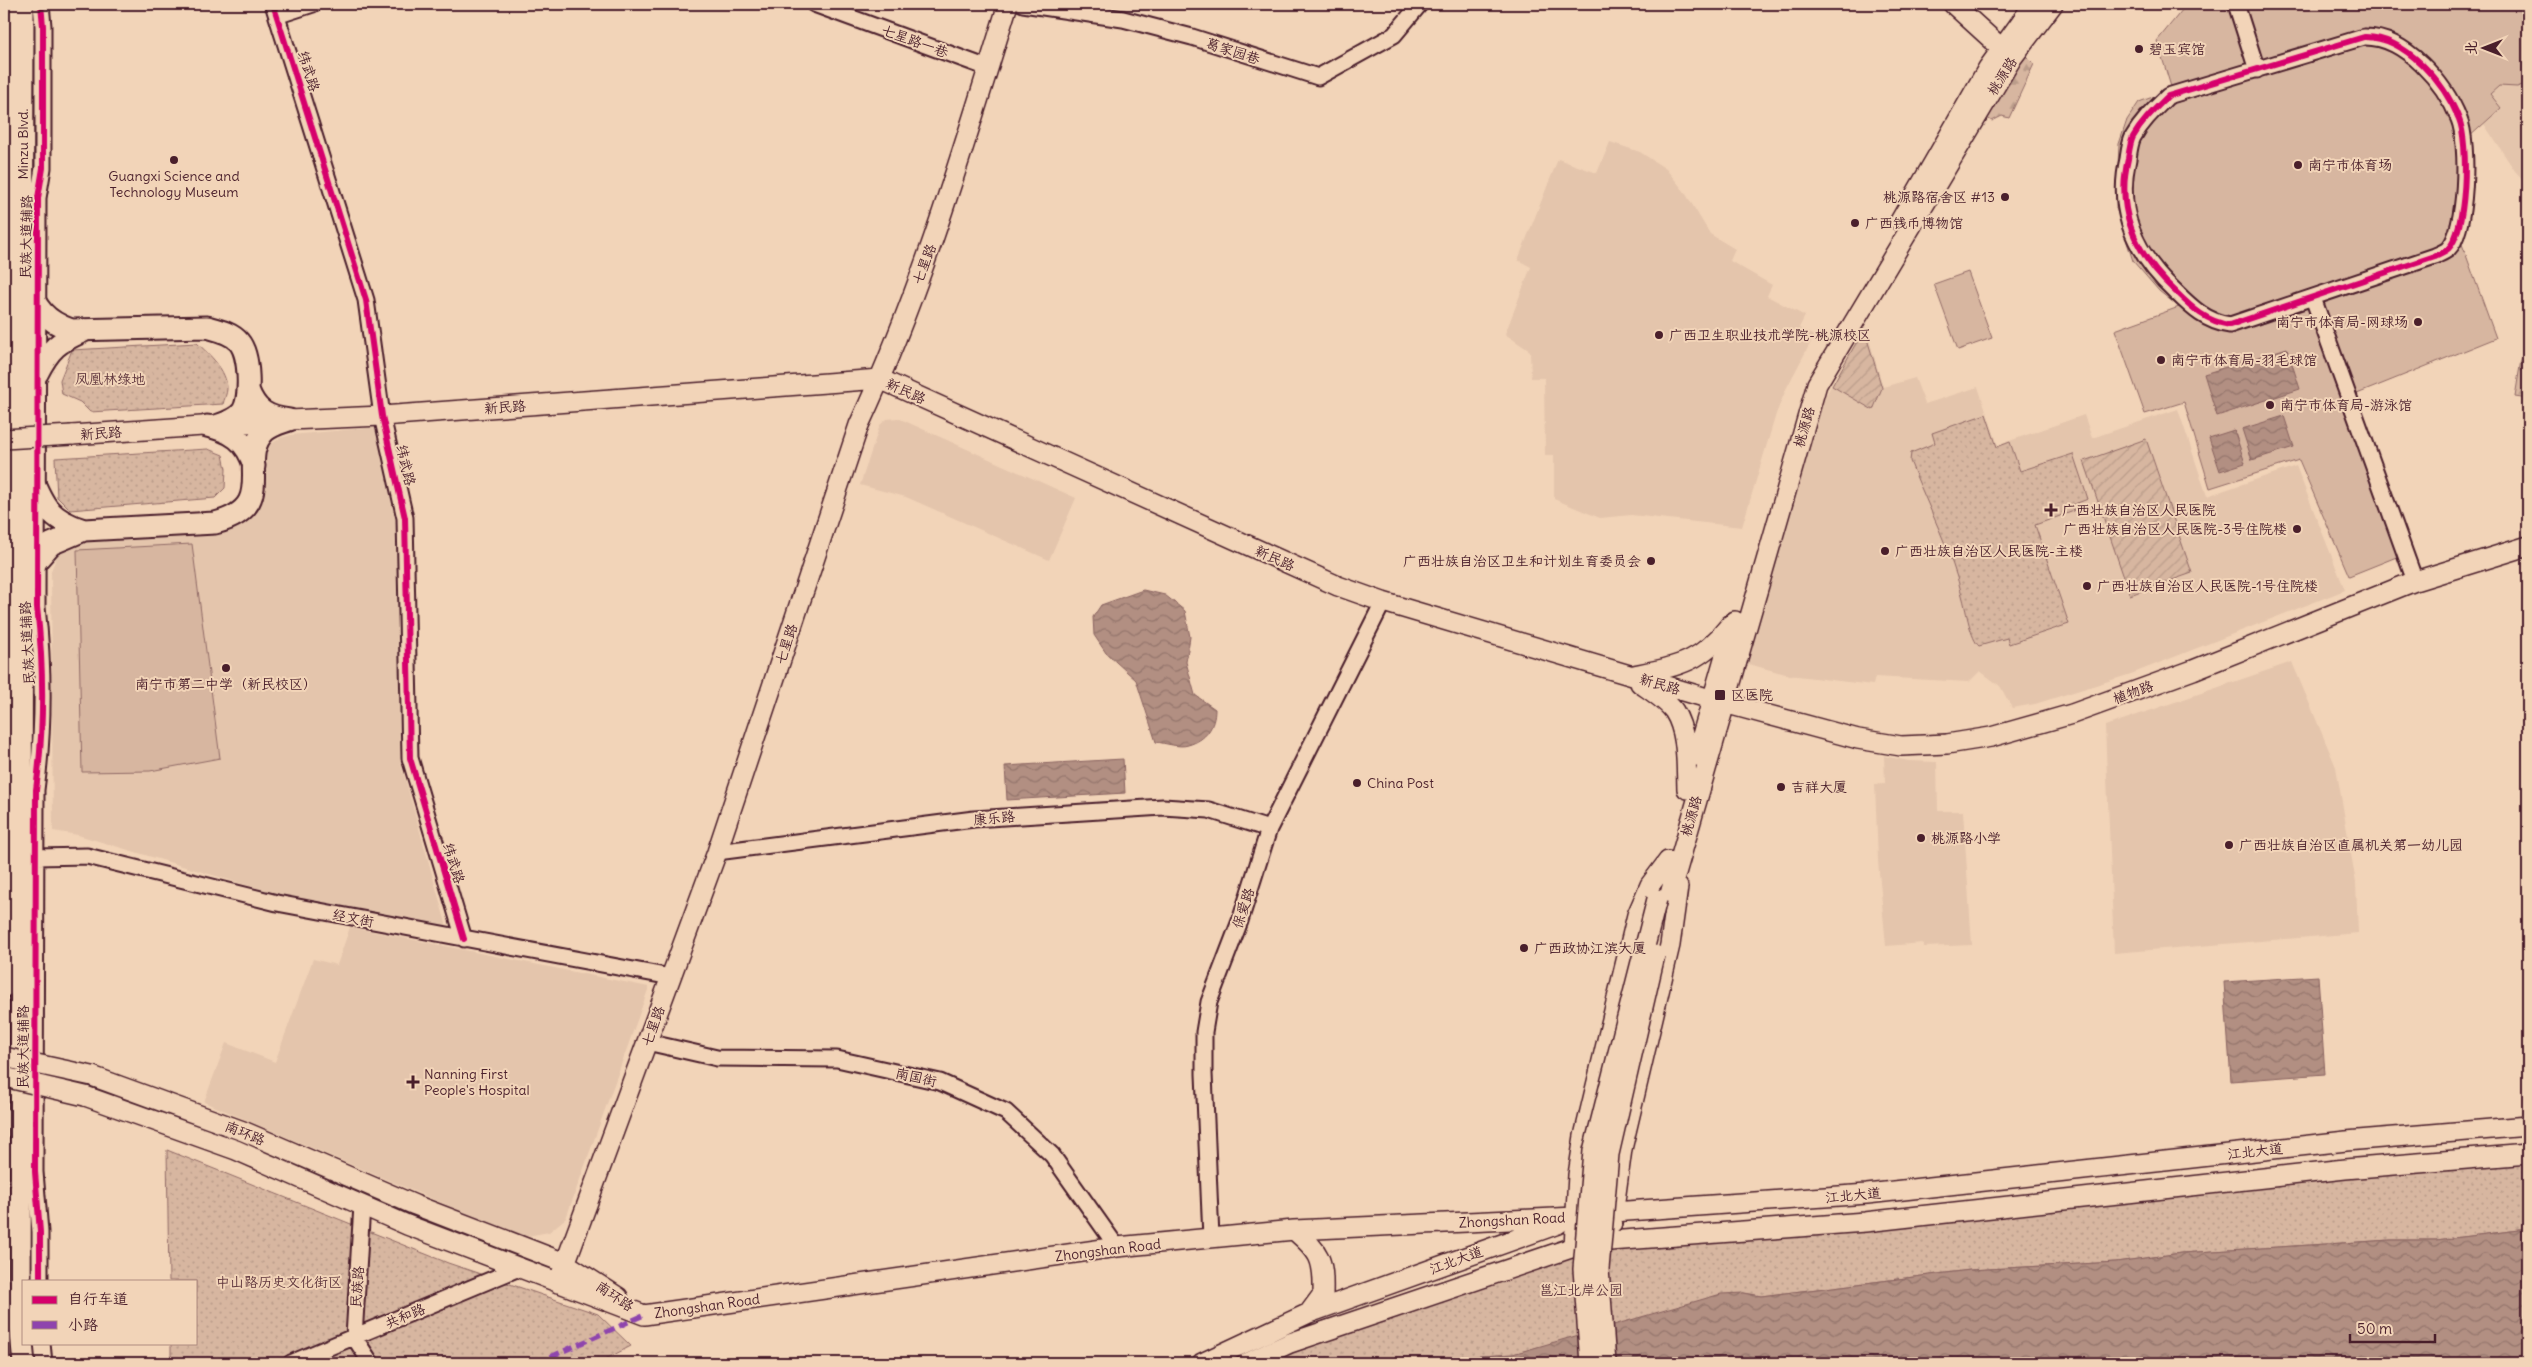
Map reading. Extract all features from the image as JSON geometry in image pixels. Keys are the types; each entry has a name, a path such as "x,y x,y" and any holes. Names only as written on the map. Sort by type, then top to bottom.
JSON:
{"highway":[{"name":"Minzu Blvd.","path":"4,986 6,4"},
{"name":"Minzu Blvd.","path":"22,1343 20,1323 23,4"},
{"path":"22,279 37,307 55,324 71,330 207,328 224,332 239,342 248,370 247,402 242,412 234,419 213,425"},
{"path":"37,374 46,356 57,344 84,331"},
{"path":"248,390 252,401 264,414 289,420"},
{"path":"22,587 37,560 52,544 84,530 215,523 227,520 247,504 254,491 255,450 264,432 289,420"},
{"path":"213,425 235,436 251,455 254,466"},
{"path":"22,456 45,505 58,520 84,530"},
{"name":"Minzu Blvd.","path":"22,1344 24,1363"}],"main road":[{"name":"七星路","path":"558,1283 717,852 859,426 880,379 945,209 1008,4"},
{"path":"1953,4 2007,53"},
{"name":"桃源路","path":"1662,900 1718,701 1817,384 2034,4"},
{"name":"桃源路","path":"1673,861 1687,789 1718,701 1736,616 1808,381 2007,53 2053,4"},
{"name":"新民路","path":"4,439 289,420 382,416 880,379 1329,582 1383,602 1718,701"},
{"name":"植物路","path":"1718,701 1858,739 1901,746 1947,744 1991,738 2072,714 2193,670 2415,581 2528,546"},
{"path":"1629,676 1673,667 1694,658 1714,645 1736,616"},
{"path":"1629,676 1659,697 1674,711 1683,733 1687,789"},
{"path":"1610,1242 1622,1149 1670,945 1678,900 1673,861"},
{"path":"1574,1247 1575,1218 1584,1136 1637,915 1650,885 1673,861"},
{"path":"1590,1363 1583,1269 1593,1151 1662,900"},
{"path":"1606,1363 1599,1269 1609,1154 1662,900"},
{"name":"南环路","path":"4,1057 92,1076 243,1131 415,1206 565,1263 644,1315"},
{"name":"南环路","path":"4,1076 85,1096 236,1150 362,1206 644,1315"},
{"name":"江北大道","path":"1202,1363 1309,1312 1575,1218 1613,1212 1866,1194 2346,1141 2528,1126"},
{"name":"江北大道","path":"1247,1363 1290,1343 1574,1247 1610,1242 1865,1222 2345,1169 2528,1154"},
{"name":"Zhongshan Road","path":"644,1315 1117,1247 1294,1230 1575,1218"},
{"path":"1294,1230 1313,1246 1322,1263 1324,1294 1309,1312"}],"street":[{"name":"民族大道辅路","path":"40,1280 40,1232 35,1172 36,790 41,750 42,648 37,608 38,198 43,168 43,26 41,4"},
{"path":"276,9 314,4"},
{"name":"七星路一巷","path":"814,4 988,68"},
{"name":"葛家园巷","path":"1023,4 1123,19 1192,37 1318,77 1394,35 1420,4"},
{"path":"2236,4 2257,70"},
{"name":"纬武路","path":"276,9 366,300 382,416 405,518 410,758 464,938"},
{"path":"2377,36 2417,60 2441,83 2460,121 2466,161 2463,193 2457,234 2448,249 2435,256 2230,324 2216,323 2186,301 2147,260 2134,239 2124,204 2125,171 2132,138 2150,113 2168,96 2257,70 2364,37 2377,36"},
{"path":"2312,298 2415,581"},
{"name":"保爱路","path":"1211,1238 1204,1032 1208,1002 1240,921 1269,829 1383,602"},
{"name":"康乐路","path":"717,852 974,819 1163,807 1209,810 1269,829"},
{"name":"经文街","path":"36,857 87,856 277,904 671,977"},
{"name":"南国街","path":"647,1042 717,1058 837,1059 940,1082 1006,1112 1052,1155 1117,1247"},
{"name":"民族路","path":"354,1337 362,1206"},
{"name":"共和路","path":"291,1363 519,1268"},
{"path":"354,1337 371,1363"},
{"path":"42,1344 44,1363"}],"shaded area":[{"path":"2396,4 2528,4 2528,185 2515,171 2484,124 2501,108 2490,94"},
{"name":"广西卫生职业技术学院-桃源校区","path":"1610,142 1640,152 1666,169 1684,191 1710,234 1735,249 1730,261 1772,285 1767,296 1805,316 1799,328 1814,336 1786,389 1776,414 1742,527 1631,515 1600,518 1554,499 1554,455 1545,455 1544,378 1531,378 1530,351 1505,334 1531,267 1518,260 1558,159 1597,173"},
{"name":"广西壮族自治区人民医院","path":"1865,326 1883,387 1915,378 1925,404 1978,387 1998,445 2084,415 2092,438 2178,409 2207,496 2296,466 2345,590 2131,674 2035,704 2012,708 2000,686 1980,671 1969,682 1875,677 1873,685 1789,675 1745,663 1822,402"},
{"path":"898,418 1076,498 1049,560 906,497 860,485 880,425 887,419"},
{"name":"南宁市第二中学（新民校区）","path":"376,427 396,521 401,764 447,927 283,896 78,835 53,831 51,571 59,551 78,539 245,518 264,454 270,445 280,438 291,435"},
{"name":"广西壮族自治区直属机关第一幼儿园","path":"2292,662 2336,767 2356,883 2358,933 2114,953 2105,726"},
{"name":"桃源路小学","path":"1884,756 1909,761 1937,762 1938,811 1963,811 1972,945 1924,947 1923,943 1886,946 1878,861 1875,784 1885,783"},
{"name":"Nanning First People's Hospital","path":"350,927 649,987 566,1218 549,1232 522,1237 204,1102 226,1043 275,1062 313,959 337,965"}],"green space":[{"path":"2187,4 2528,4 2528,87 2525,84 2517,87 2499,86 2490,94 2501,108 2468,138 2466,216 2462,244 2496,338 2357,394 2409,552 2349,576 2299,460 2210,488 2184,402 2145,414 2115,330 2179,307 2159,291 2133,261 2116,208 2119,144 2127,120 2139,102 2172,90 2157,41"},
{"path":"2025,55 2034,64 2009,118 2002,116 1992,121 1985,117 1999,91"},
{"path":"1968,272 1992,338 1958,350 1934,284"},
{"path":"1864,329 1882,388 1873,410 1832,386"},
{"name":"凤凰林绿地","path":"197,343 207,352 224,375 227,389 223,404 90,412 80,402 62,394 60,380 72,350"},
{"path":"2528,347 2528,399 2515,397 2521,360"},
{"path":"1986,414 1997,447 2010,442 2020,471 2073,454 2088,499 2072,505 2074,511 2035,525 2069,624 2009,644 2007,638 1979,646 1971,631 1953,564 1910,461 1911,453 1935,443 1932,433"},
{"path":"2146,439 2192,573 2130,595 2084,461"},
{"path":"208,449 223,455 226,469 225,488 215,498 70,510 57,497 55,458"},
{"path":"192,544 220,758 150,771 82,772 77,550"},
{"name":"中山路历史文化街区","path":"167,1150 448,1263 598,1314 631,1346 598,1363 171,1363 171,1344 198,1344 198,1280 169,1280"},
{"name":"邕江北岸公园","path":"2528,1154 2528,1229 2436,1240 2391,1240 2181,1253 2116,1262 1970,1270 1761,1296 1744,1293 1513,1354 1466,1357 1449,1363 1247,1363 1574,1247"}],"water":[{"path":"2287,348 2300,389 2217,416 2204,374"},
{"path":"2284,416 2294,447 2252,460 2242,429"},
{"path":"2234,430 2245,463 2220,471 2209,438"},
{"path":"1143,590 1165,595 1185,611 1190,637 1186,662 1195,695 1215,709 1215,716 1208,732 1200,740 1185,746 1156,742 1136,680 1106,653 1094,635 1093,617 1101,605"},
{"path":"1123,759 1125,793 1007,800 1005,766"},
{"path":"2318,976 2325,1074 2231,1081 2224,982"},
{"path":"2528,1229 2528,1363 1449,1363 1466,1357 1513,1354 1721,1294 1744,1293 1761,1296 1970,1270 2116,1262 2181,1253 2391,1240 2436,1240"}],"marked path":[{"path":"537,1363 644,1315"}],"cycle path":[{"path":"40,1280 40,1232 35,1172 36,790 41,745 42,699 37,607 38,198 43,168 43,26 41,4"},
{"path":"273,4 366,300 382,416 405,518 410,758 464,939"},
{"path":"2364,37 2380,39 2395,44 2409,53 2434,77 2453,105 2462,131 2465,166 2462,206 2454,239 2448,249 2435,256 2230,325 2214,321 2200,313 2162,278 2150,264 2132,232 2127,215 2125,179 2133,137 2145,120 2168,96 2364,37"}],"place":[{"name":"碧玉宾馆","path":"2139,49"},
{"name":"Guangxi Science and Technology Museum","path":"174,160"},
{"name":"南宁市体育场","path":"2298,165"},
{"name":"桃源路宿舍区 #13","path":"2005,197"},
{"name":"广西钱币博物馆","path":"1855,223"},
{"name":"南宁市体育局-网球场","path":"2418,322"},
{"name":"广西卫生职业技术学院-桃源校区","path":"1659,335"},
{"name":"南宁市体育局-羽毛球馆","path":"2161,360"},
{"name":"南宁市体育局-游泳馆","path":"2270,405"},
{"name":"广西壮族自治区人民医院","path":"2051,510"},
{"name":"广西壮族自治区人民医院-3号住院楼","path":"2297,529"},
{"name":"广西壮族自治区人民医院-主楼","path":"1885,551"},
{"name":"广西壮族自治区卫生和计划生育委员会","path":"1651,561"},
{"name":"广西壮族自治区人民医院-1号住院楼","path":"2087,586"},
{"name":"南宁市第二中学（新民校区）","path":"226,668"},
{"name":"区医院","path":"1720,695"},
{"name":"China Post","path":"1357,783"},
{"name":"吉祥大厦","path":"1781,787"},
{"name":"桃源路小学","path":"1921,838"},
{"name":"广西壮族自治区直属机关第一幼儿园","path":"2229,845"},
{"name":"广西政协江滨大厦","path":"1524,948"},
{"name":"Nanning First People's Hospital","path":"413,1082"}]}
